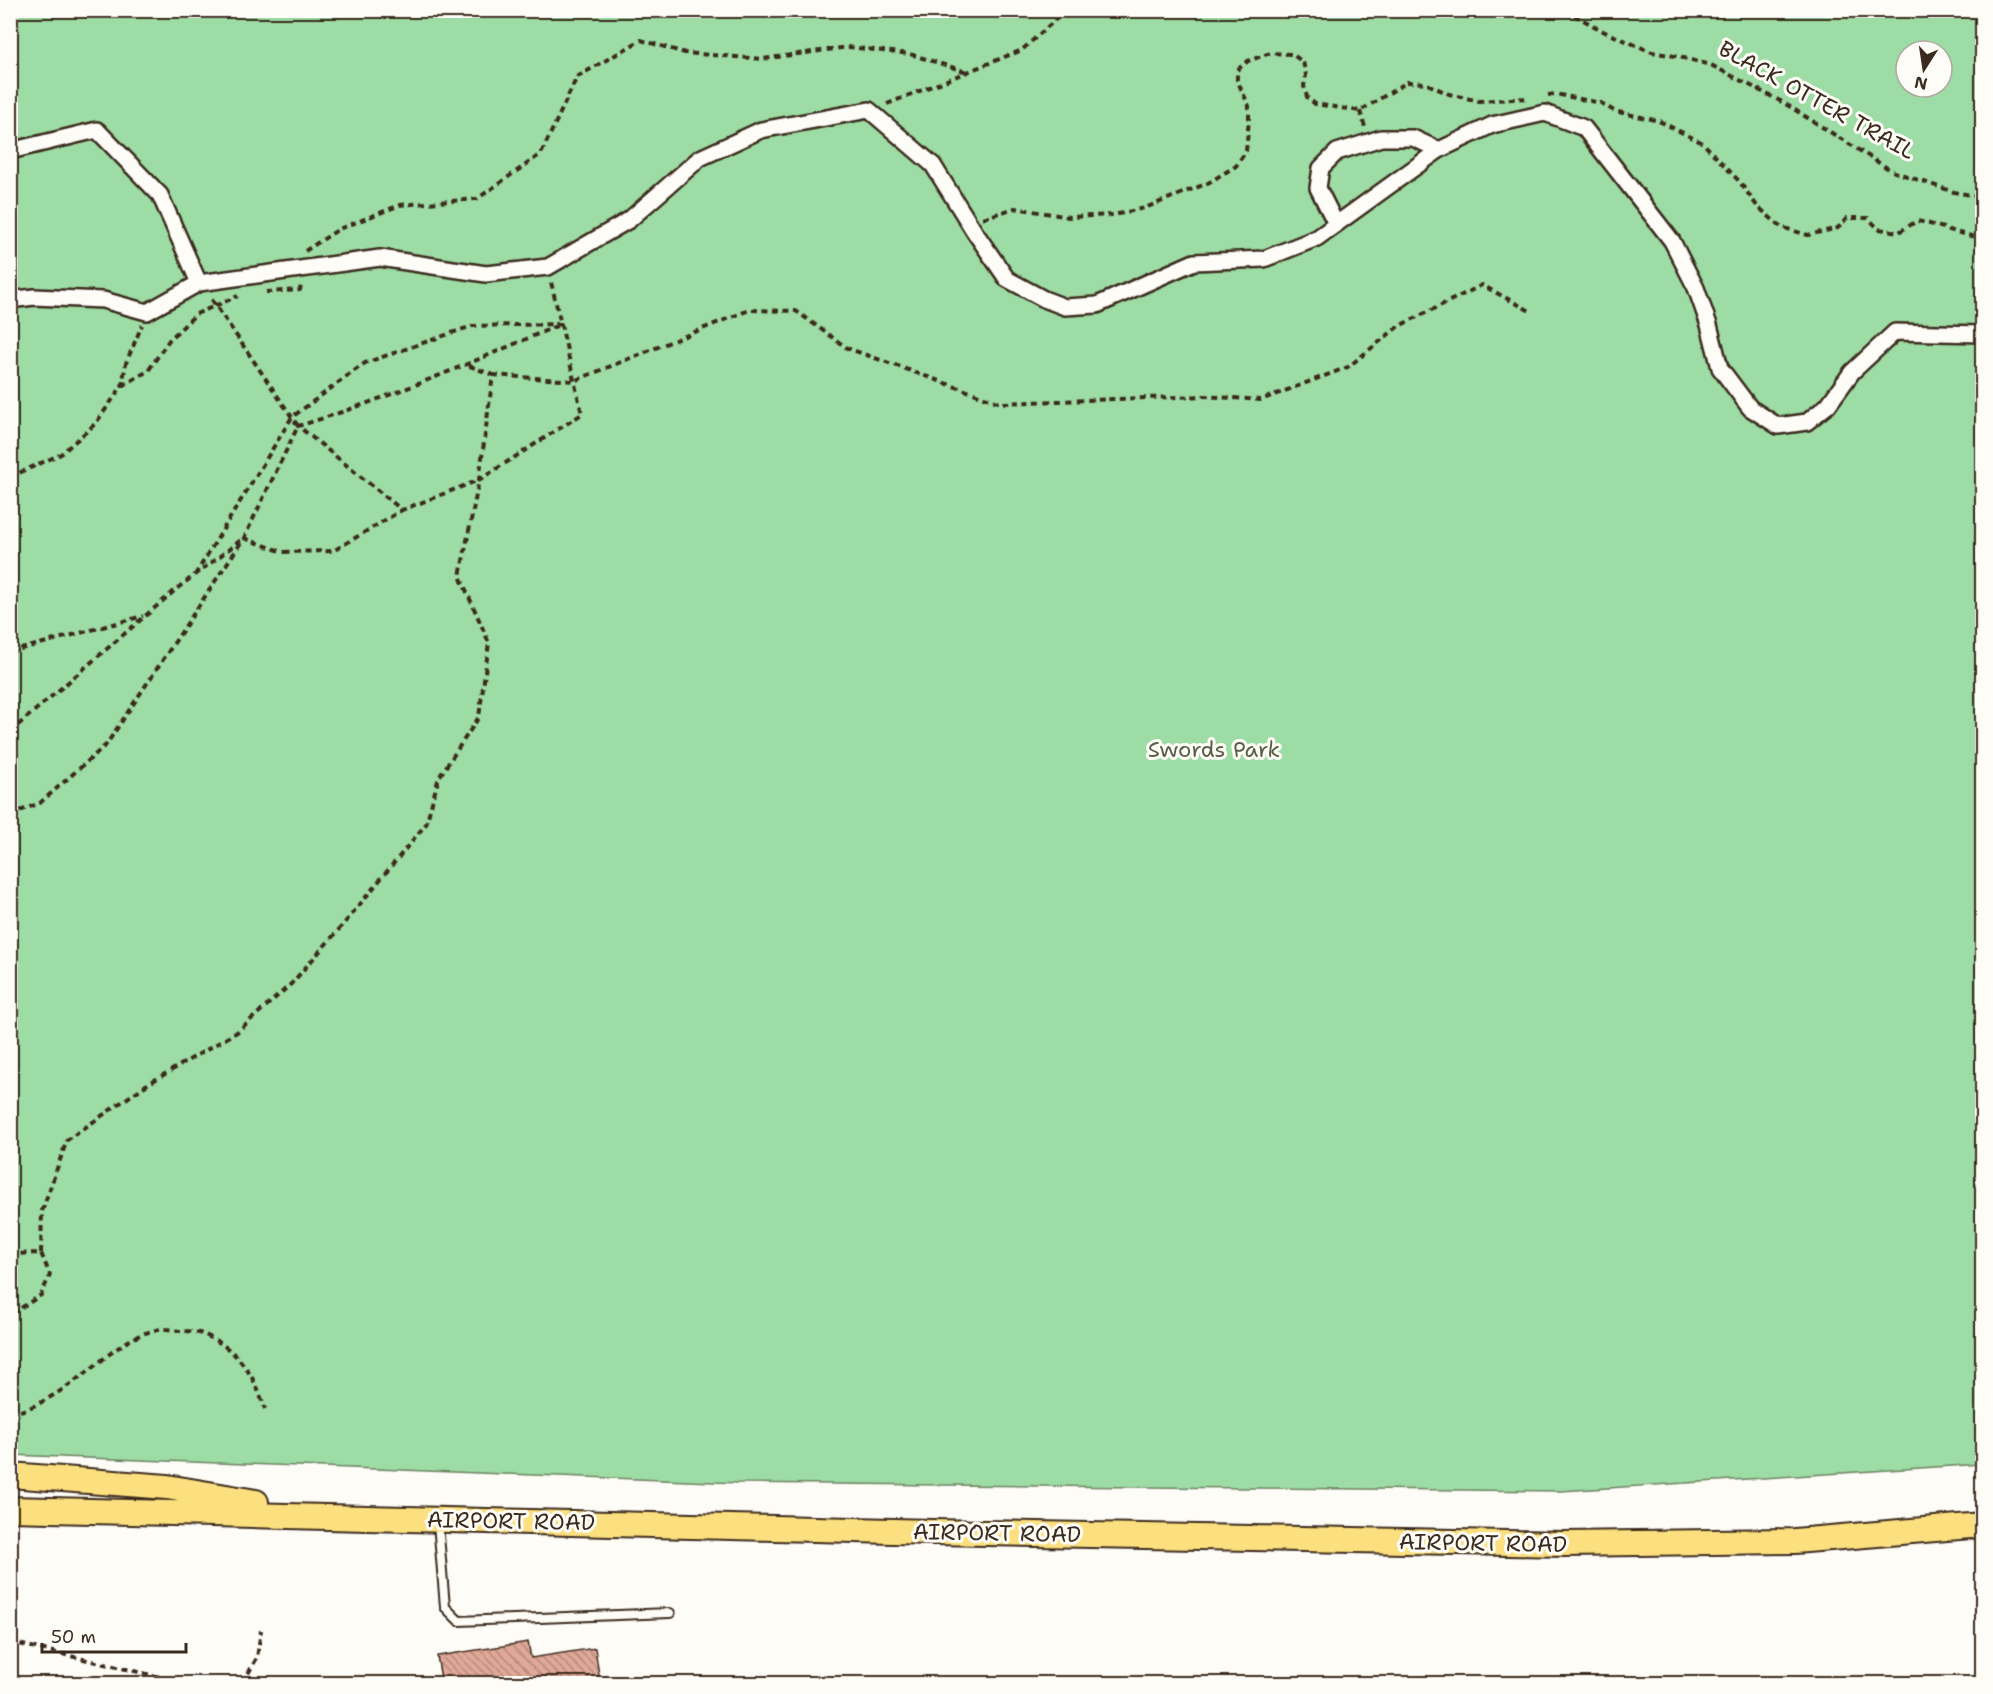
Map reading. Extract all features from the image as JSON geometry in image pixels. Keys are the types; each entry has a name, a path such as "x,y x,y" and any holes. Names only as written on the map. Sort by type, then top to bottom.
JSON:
{"highway":[{"path":"10,1475 167,1487 341,1516"},
{"name":"AIRPORT ROAD","path":"10,1509 980,1533 1564,1544 1795,1541 1983,1525"}],"street":[{"path":"10,300 34,297 103,300 147,312 199,283 380,258 486,274 548,267 629,220 700,158 761,130 869,110 933,165 1007,279 1044,299 1065,307 1097,305 1194,262 1264,258 1317,238 1439,150 1492,125 1545,113 1584,128 1672,242 1696,288 1709,325 1720,368 1750,408 1778,426 1807,422 1828,405 1852,372 1895,332 1983,334"},
{"path":"10,151 97,130 160,195 199,283"},
{"path":"1336,224 1318,188 1321,168 1337,152 1381,138 1413,138 1439,150"}],"lane":[{"path":"438,1519 445,1607 459,1621 670,1613"}],"path":[{"path":"869,110 1022,50 1066,10"},
{"name":"BLACK OTTER TRAIL","path":"1565,10 1605,32 1652,52 1711,65 1784,103 1892,171 1954,192 1983,197"},
{"path":"261,292 300,290 305,268 303,252 339,229 400,205 477,199 541,154 577,77 641,40 685,53 763,59 848,47 910,54 967,72"},
{"path":"244,538 284,552 333,551 402,510 479,480 582,414 548,267"},
{"path":"199,283 298,426 402,510"},
{"path":"467,365 493,375 574,381 749,309 796,311 847,348 1001,403 1204,396 1261,400 1348,367 1399,326 1482,285 1532,312"},
{"path":"10,477 61,454 96,423 122,386 148,371 170,340 196,314 243,295"},
{"path":"122,386 126,363 147,312"},
{"path":"10,815 40,803 106,746 244,538 298,426 332,416 467,365 561,324"},
{"path":"195,575 292,417 365,363 472,326 561,324"},
{"path":"10,1315 40,1295 50,1275 41,1253 42,1211 67,1140 146,1085 237,1032 291,984 426,824 440,777 479,717 489,643 460,576 479,480 493,375"},
{"path":"10,732 146,615 244,538"},
{"path":"10,652 146,615"},
{"path":"10,1254 41,1253"},
{"path":"10,1414 48,1399 111,1352 134,1338 162,1329 202,1333 218,1341 242,1360 258,1386 266,1409"},
{"path":"231,1683 246,1677 257,1658 261,1630"},
{"path":"10,1642 186,1683 219,1683"}],"green space":[{"name":"Swords Park","path":"11,11 1982,11 1982,1464 1561,1491 739,1483 11,1455"}],"building":[{"path":"528,1642 531,1658 595,1648 600,1682 526,1684 524,1675 469,1684 442,1684 437,1656"}]}
